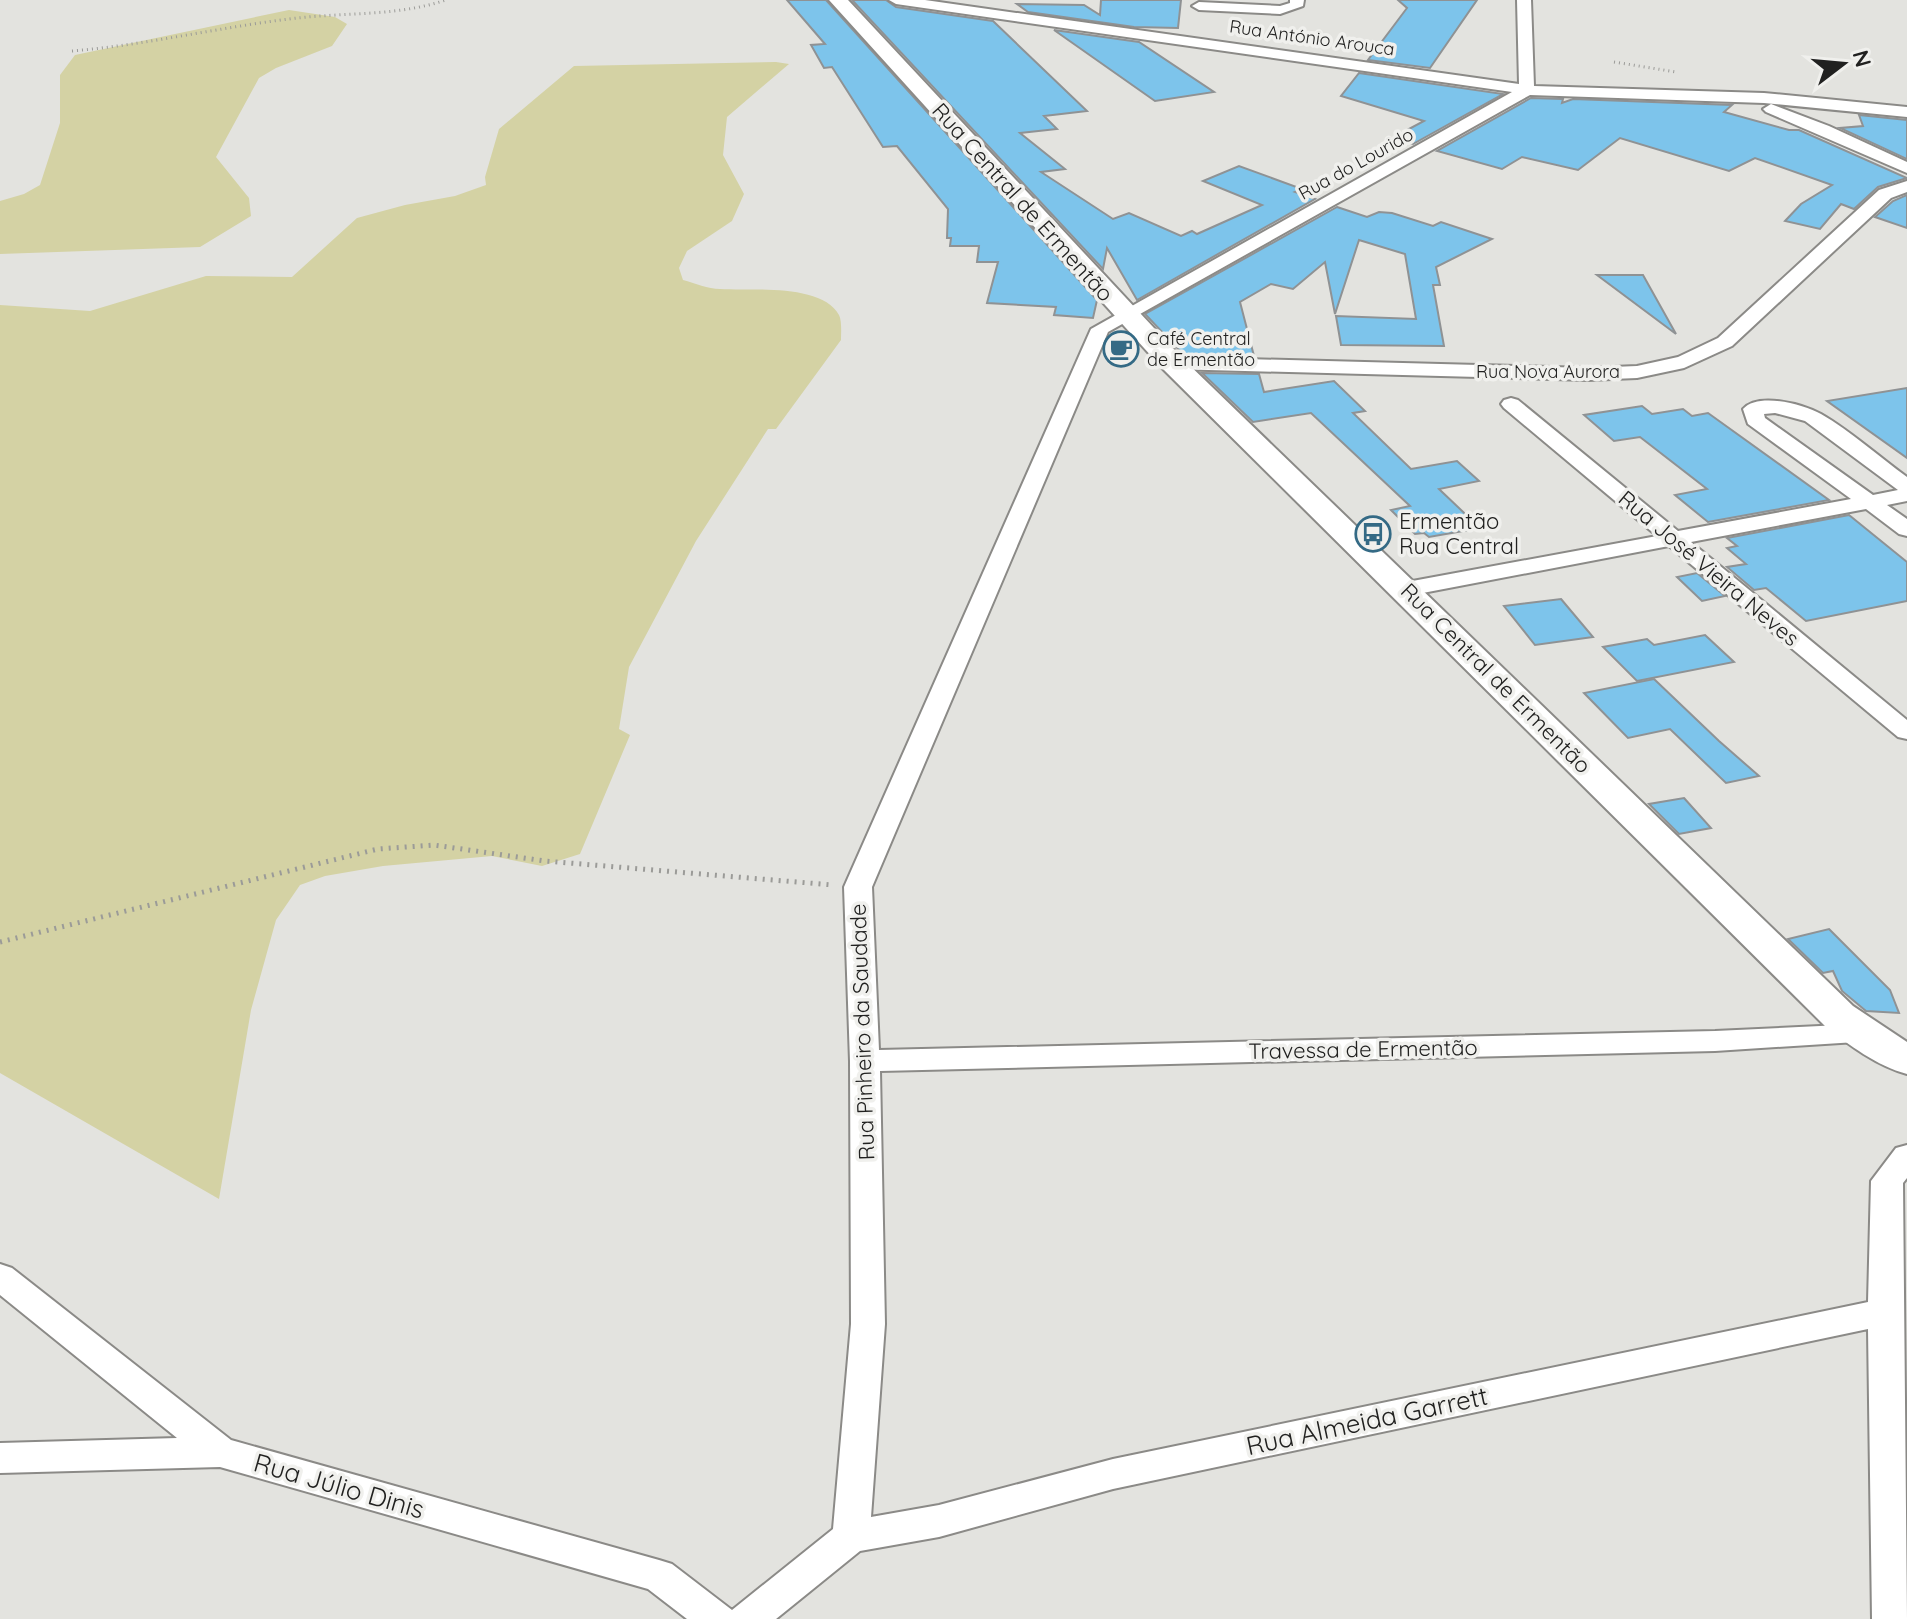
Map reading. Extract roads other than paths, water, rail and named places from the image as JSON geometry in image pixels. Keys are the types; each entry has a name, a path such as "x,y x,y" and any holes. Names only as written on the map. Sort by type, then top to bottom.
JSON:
{"street":[{"name":"Rua Central de Ermentão","path":"838,0 1172,363 1407,589 1805,983 1862,1034 1907,1060"},
{"name":"Rua António Arouca","path":"896,0 1196,19 1527,90 1724,97"},
{"path":"1196,19 1280,10 1296,6 1297,0"},
{"path":"1524,0 1527,90"},
{"name":"Rua do Lourido","path":"1127,317 1527,90"},
{"path":"1724,97 1907,112"},
{"path":"1724,97 1780,111 1907,168"},
{"path":"1823,129 1849,107"},
{"name":"Rua Nova Aurora","path":"1172,363 1588,374 1637,372 1684,362 1725,342 1885,194 1907,186"},
{"name":"Rua Pinheiro da Saudade","path":"851,1537 868,1324 865,1061 858,887 1100,329 1127,317"},
{"name":"Rua José Vieira Neves","path":"1511,404 1907,732"},
{"path":"1907,487 1812,417 1776,407 1753,409 1755,420 1907,529"},
{"path":"1407,589 1907,495"},
{"name":"Travessa de Ermentão","path":"865,1061 1715,1041 1862,1034"},
{"path":"1891,1619 1885,1312 1887,1181 1907,1156"},
{"name":"Rua Júlio Dinis","path":"1,1280 220,1452 659,1576 717,1619"},
{"name":"Rua Almeida Garrett","path":"851,1537 939,1521 1113,1474 1885,1312"},
{"path":"0,1458 220,1452"},
{"path":"747,1619 851,1537"}],"place":[{"name":"Café Central de Ermentão","path":"1121,349"},
{"name":"Ermentão Rua Central","path":"1373,534"}]}
